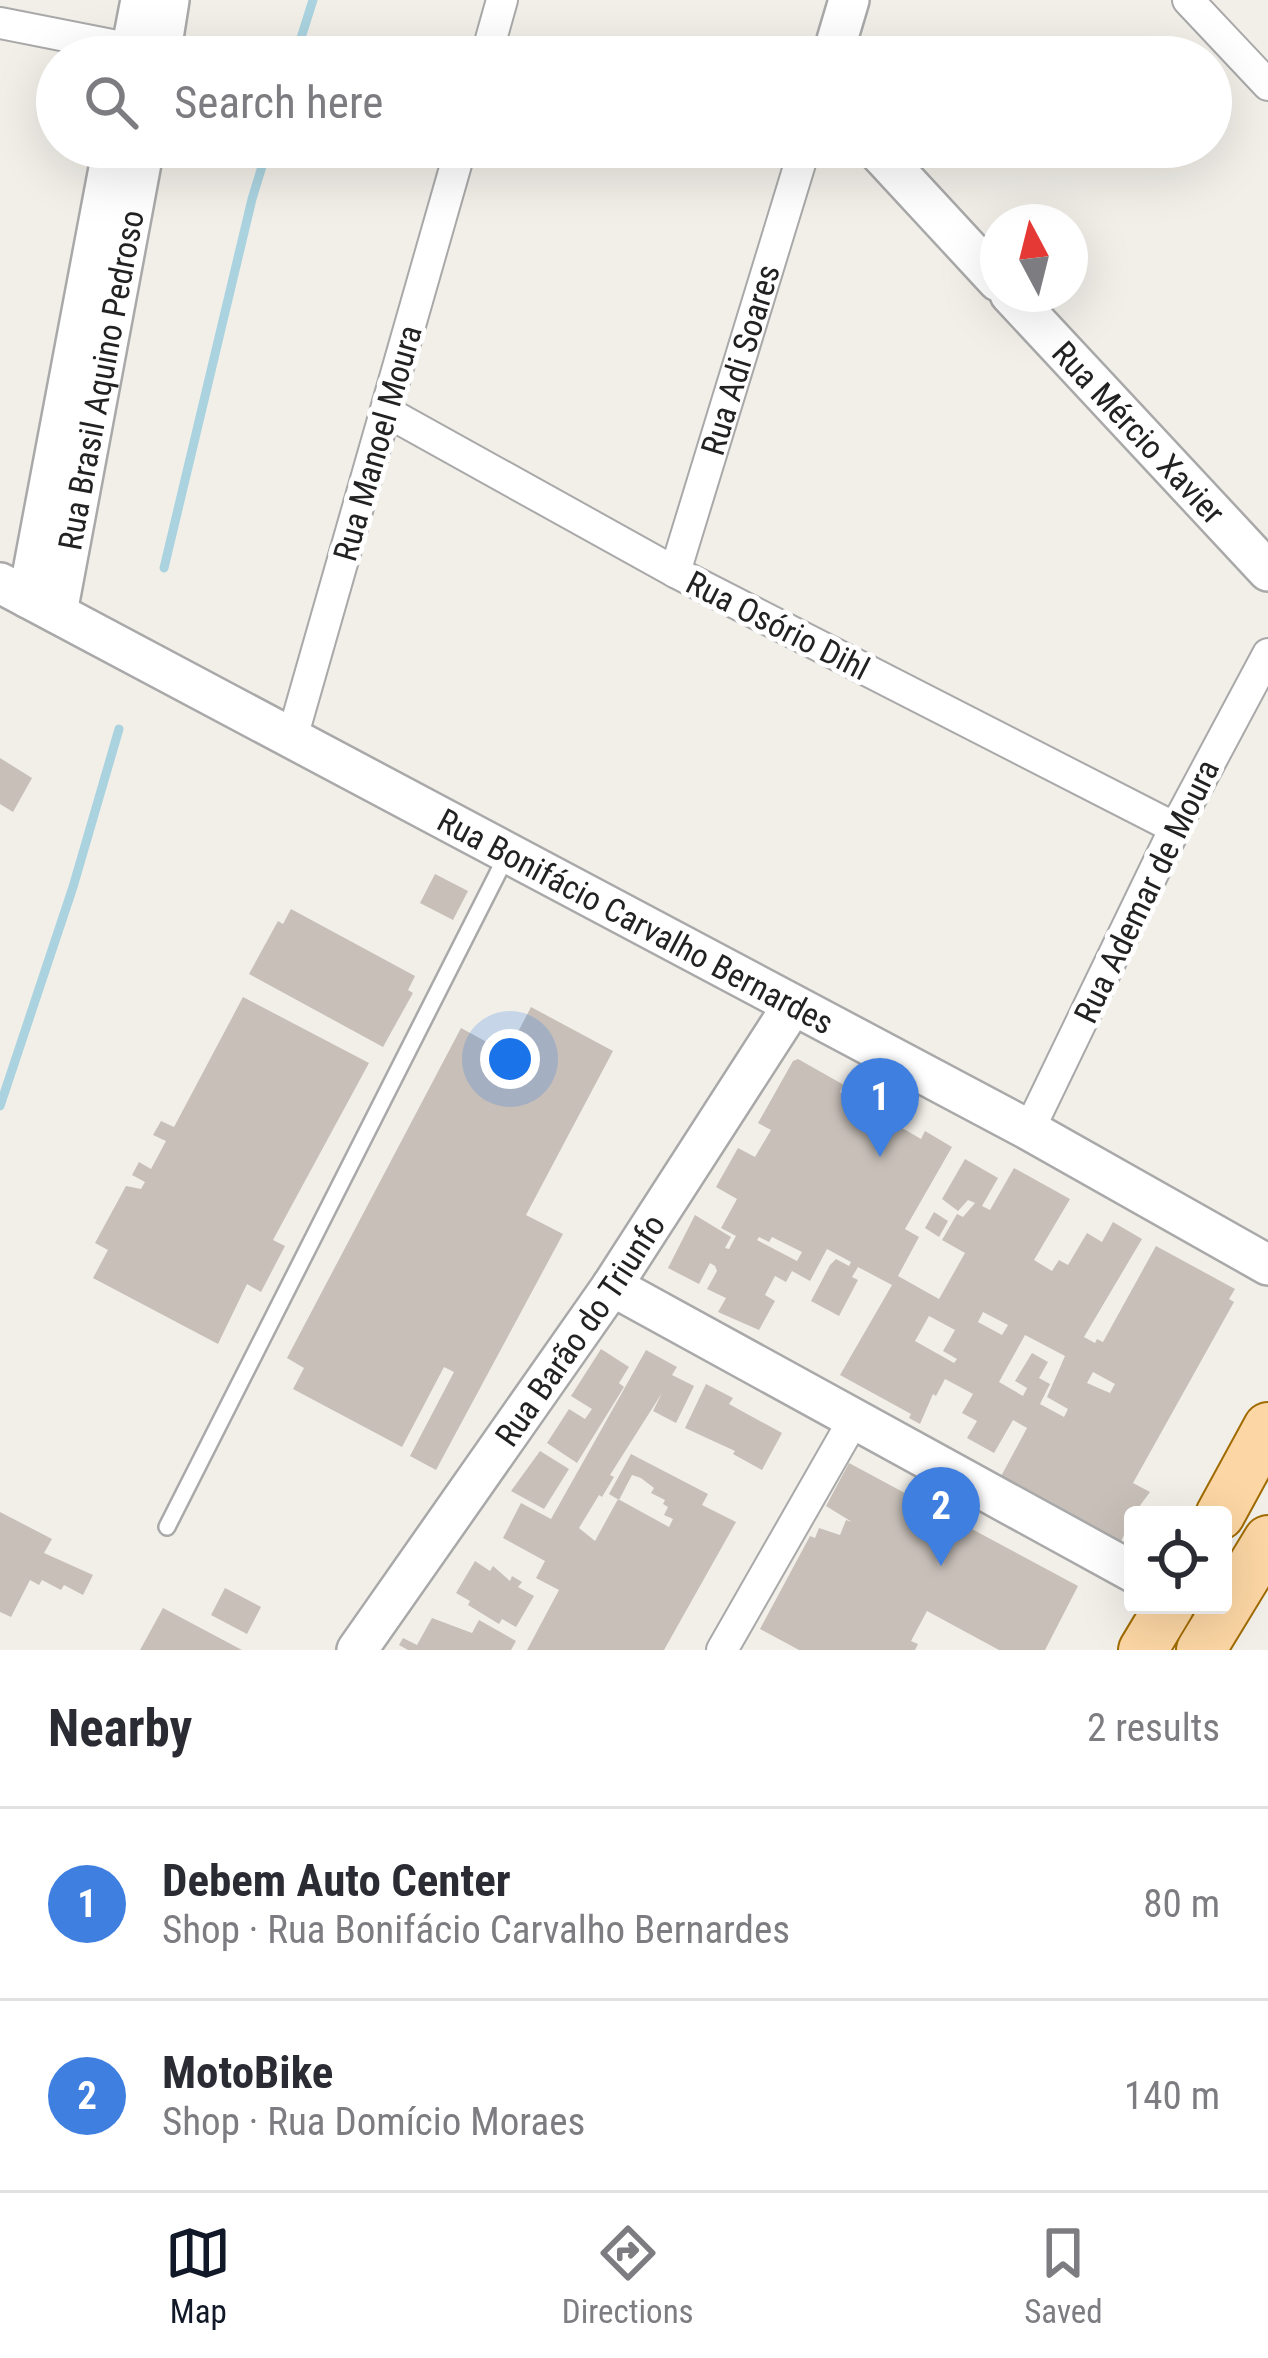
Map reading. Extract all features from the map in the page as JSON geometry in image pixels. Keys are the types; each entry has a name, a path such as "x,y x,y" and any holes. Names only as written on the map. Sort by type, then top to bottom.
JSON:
{"main road":[{"path":"1225,1506 1268,1426"},
{"path":"1202,1650 1268,1540"}],"street":[{"path":"141,0 141,36"},
{"path":"151,36 170,0"},
{"path":"492,36 502,0"},
{"path":"838,36 849,0"},
{"path":"1189,0 1222,36"},
{"path":"0,23 59,36"},
{"path":"1232,47 1268,86"},
{"name":"Rua Brasil Aquino Pedroso","path":"28,598 109,168"},
{"name":"Rua Brasil Aquino Pedroso","path":"28,598 139,168"},
{"name":"Rua Manoel Moura","path":"292,738 455,168"},
{"name":"Rua Adi Soares","path":"675,572 799,168"},
{"path":"894,168 980,261"},
{"name":"Rua Mércio Xavier","path":"1027,312 1268,571"},
{"name":"Rua Osório Dihl","path":"387,412 675,572 1175,828"},
{"name":"Rua Bonifácio Carvalho Bernardes","path":"28,598 1029,1130 1268,1265"},
{"name":"Rua Ademar de Moura","path":"1029,1130 1175,828 1268,653"},
{"name":"Rua Barão do Triunfo","path":"357,1650 612,1286 793,1005"},
{"path":"612,1286 1124,1567"},
{"path":"722,1650 853,1420"}],"lane":[{"path":"167,1527 508,854"}],"building":[{"path":"0,758 32,778 13,812 0,804"},
{"path":"435,874 468,891 453,920 420,903"},
{"path":"291,909 415,976 408,990 413,993 383,1047 249,974 278,921 283,924"},
{"path":"243,997 369,1063 273,1240 285,1246 261,1292 247,1284 218,1344 93,1278 108,1250 95,1243 126,1186 141,1189 145,1182 132,1175 139,1162 151,1169 166,1141 153,1135 161,1121 174,1127"},
{"path":"531,1007 613,1051 526,1215 563,1234 436,1470 410,1456 454,1372 444,1367 402,1447 293,1389 304,1368 287,1358 461,1028 507,1053"},
{"path":"798,1059 844,1085 840,1092 921,1139 925,1131 952,1147 905,1229 919,1237 898,1276 939,1299 965,1253 942,1240 957,1214 963,1217 975,1203 968,1200 958,1211 942,1199 965,1159 998,1178 982,1206 990,1210 1014,1168 1070,1199 1034,1260 1052,1271 1059,1260 1068,1265 1087,1233 1102,1242 1113,1222 1142,1239 1084,1337 1095,1343 1097,1339 1103,1342 1156,1246 1235,1289 1229,1299 1234,1302 1133,1483 1150,1492 1140,1506 1124,1506 1119,1546 999,1480 1027,1428 1013,1420 994,1453 967,1438 977,1421 962,1413 973,1394 945,1379 920,1424 909,1418 911,1414 840,1375 892,1285 858,1267 852,1277 858,1280 839,1316 811,1301 836,1259 849,1266 851,1262 827,1249 810,1281 792,1271 786,1282 775,1276 765,1295 775,1301 759,1330 718,1312 726,1298 707,1289 715,1266 710,1263 699,1284 668,1268 695,1215 731,1237 725,1248 729,1249 736,1236 721,1228 737,1199 716,1187 738,1148 755,1157 771,1130 758,1123","holes":["772,1237 802,1252 797,1261 757,1240 769,1242","983,1312 1008,1325 1002,1335 978,1322","929,1316 955,1330 943,1351 957,1359 954,1363 915,1341","1025,1335 1065,1356 1047,1397 1068,1409 1064,1417 1040,1404 1050,1384 1039,1378 1048,1362 1032,1353 1015,1381 1027,1388 1023,1396 999,1382","1093,1372 1115,1384 1110,1393 1087,1383"]},
{"path":"934,1212 948,1221 939,1237 925,1228"},
{"path":"601,1349 629,1367 619,1383 624,1387 577,1463 547,1443 569,1409 585,1419 592,1409 571,1396"},
{"path":"646,1350 677,1367 672,1375 694,1386 676,1423 653,1411 662,1393 579,1528 595,1541 618,1499 609,1494 631,1454 708,1494 702,1505 736,1522 664,1650 527,1650 559,1590 536,1578 545,1561 503,1538 521,1503 551,1519","holes":["632,1475 641,1478 654,1488 651,1493 665,1500 664,1515 673,1519 669,1527 619,1500"]},
{"path":"706,1384 733,1398 729,1404 782,1433 762,1470 733,1454 735,1451 685,1428"},
{"path":"540,1451 569,1469 544,1509 511,1491"},
{"path":"849,1463 1078,1586 1045,1650 999,1650 927,1611 911,1641 918,1644 915,1650 799,1650 760,1629 810,1536 815,1538 819,1528 840,1535 846,1520 852,1522 826,1506"},
{"path":"0,1512 52,1539 44,1553 93,1575 83,1595 64,1585 61,1590 42,1580 39,1585 30,1580 11,1617 0,1612"},
{"path":"475,1561 490,1571 493,1566 510,1581 512,1576 522,1582 518,1587 534,1596 516,1627 502,1619 499,1624 456,1593"},
{"path":"225,1588 261,1607 247,1634 211,1615"},
{"path":"163,1608 242,1650 140,1650"},
{"path":"432,1618 472,1633 479,1620 516,1641 511,1650 408,1650 399,1645 403,1638 417,1645"}],"waterway":[{"path":"302,36 313,0"},
{"path":"164,568 262,168"},
{"path":"0,1106 73,887 119,729"}],"place":[{"name":"Debem Auto Center","path":"880,1157"},
{"name":"MotoBike","path":"941,1566"}]}
